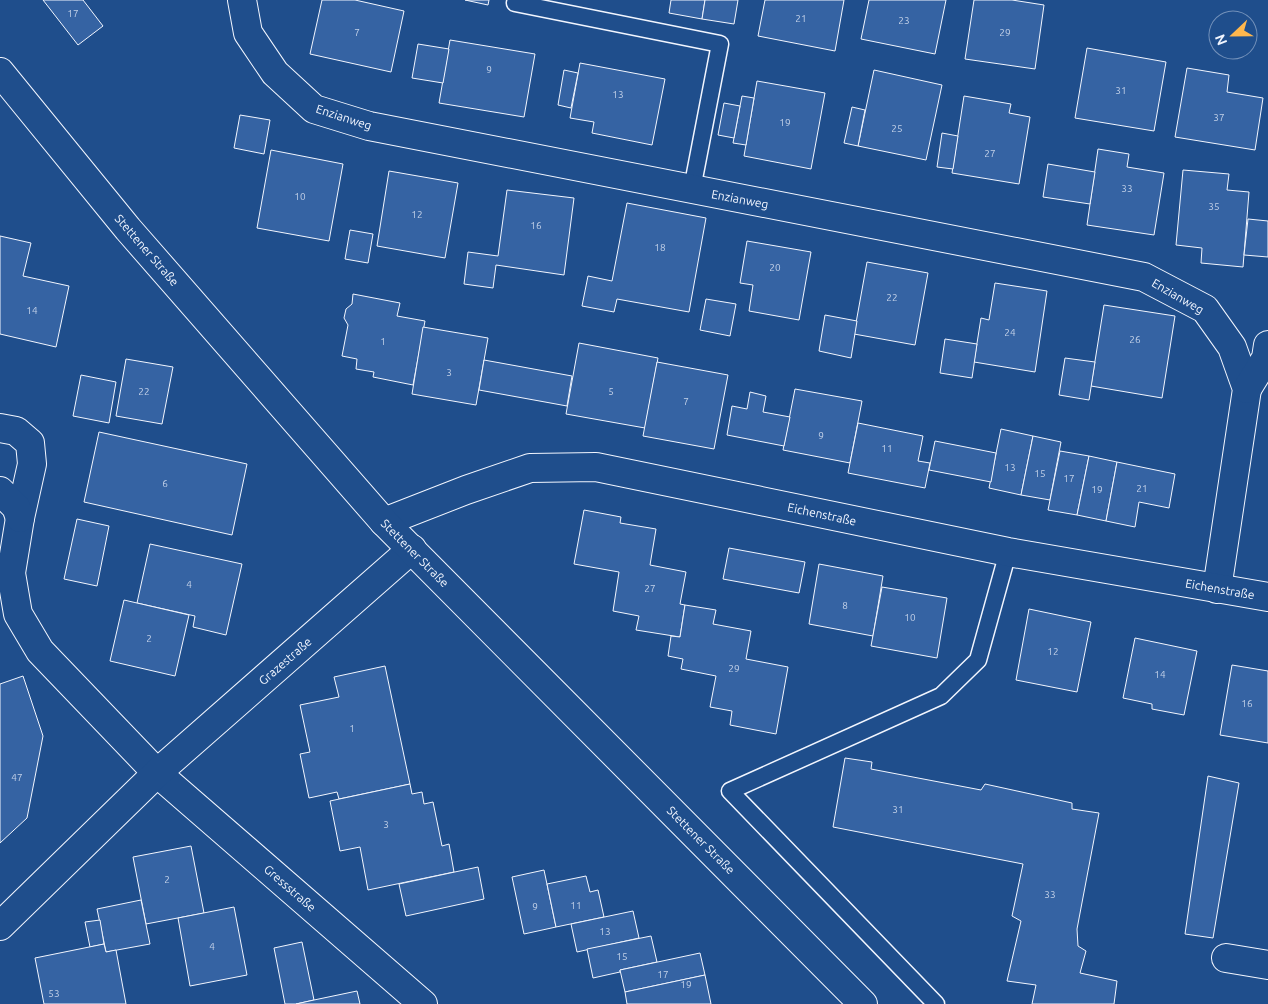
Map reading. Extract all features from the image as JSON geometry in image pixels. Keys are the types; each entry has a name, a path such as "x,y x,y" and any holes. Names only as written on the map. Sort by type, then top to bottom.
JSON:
{"street":[{"name":"Enzianweg","path":"242,0 248,33 275,73 314,109 369,126 1144,277 1205,310 1232,347 1247,389"},
{"name":"Stettener Straße","path":"0,72 135,236 384,522 863,1004"},
{"name":"Enzianweg","path":"1217,589 1247,389 1266,358 1268,345"},
{"path":"0,428 16,431 30,443 32,464 12,533"},
{"name":"Eichenstraße","path":"384,522 466,490 530,468 596,467 1008,552 1268,597"},
{"path":"0,491 16,506 12,533 11,573 18,614 40,652 157,773"},
{"name":"Grazestraße","path":"0,926 157,773 412,549"},
{"name":"Gressstraße","path":"157,773 424,1004"},
{"path":"1226,958 1268,965"}],"lane":[{"path":"515,3 720,44 692,189"},
{"path":"936,1004 730,792 941,696 978,660 1008,552"}],"building":[{"path":"43,0 83,0 103,26 78,45"},
{"path":"322,0 355,0 404,11 391,72 310,54"},
{"path":"465,0 489,0 488,5"},
{"path":"671,0 705,0 702,19 669,13"},
{"path":"705,0 738,0 734,24 702,19"},
{"path":"765,0 844,0 835,51 758,36"},
{"path":"869,0 946,0 935,54 861,39"},
{"path":"974,0 1012,0 1044,5 1035,69 965,59"},
{"path":"450,40 535,54 524,117 439,103"},
{"path":"418,44 449,49 443,83 412,78"},
{"path":"1087,48 1166,62 1154,131 1075,118"},
{"path":"580,63 665,79 652,145 592,133 594,122 570,118"},
{"path":"1187,68 1229,75 1227,92 1263,98 1255,150 1175,137"},
{"path":"564,70 578,73 571,108 558,105"},
{"path":"874,70 942,85 926,160 858,146"},
{"path":"757,81 825,93 811,169 744,156"},
{"path":"742,96 754,98 746,145 733,143"},
{"path":"964,96 1011,104 1009,113 1030,117 1019,184 952,173"},
{"path":"724,103 740,106 734,138 718,135"},
{"path":"852,107 865,110 858,146 844,143"},
{"path":"240,115 270,120 264,154 234,148"},
{"path":"942,133 958,136 953,169 937,167"},
{"path":"1098,149 1129,154 1127,167 1164,173 1154,235 1087,225"},
{"path":"271,150 343,164 329,241 257,228"},
{"path":"1048,164 1095,172 1090,204 1043,197"},
{"path":"1183,170 1229,174 1227,190 1249,192 1243,267 1201,263 1202,248 1176,245"},
{"path":"389,171 458,183 445,258 377,246"},
{"path":"507,190 574,198 564,275 496,265 493,288 464,284 468,252 498,256"},
{"path":"627,203 706,218 689,312 617,299 614,312 582,306 588,276 612,281"},
{"path":"1248,219 1268,221 1268,257 1244,255"},
{"path":"350,230 373,234 368,263 345,259"},
{"path":"0,236 31,243 23,276 69,286 56,347 0,334"},
{"path":"747,241 811,252 799,320 749,311 753,285 740,283"},
{"path":"867,262 928,273 915,345 854,334"},
{"path":"995,283 1047,291 1035,372 974,362 981,318 989,320"},
{"path":"353,294 400,303 397,316 425,321 413,385 373,377 374,372 356,369 357,359 342,356 348,325 344,318 346,309 352,304"},
{"path":"706,299 736,304 730,336 700,330"},
{"path":"1104,305 1175,316 1162,398 1091,386"},
{"path":"825,315 857,321 851,358 819,351"},
{"path":"423,327 488,338 476,405 412,394"},
{"path":"945,339 977,344 972,378 940,373"},
{"path":"579,343 658,358 645,428 566,414"},
{"path":"1065,358 1095,362 1089,400 1059,395"},
{"path":"126,359 173,367 162,424 116,416"},
{"path":"484,360 572,376 567,406 479,390"},
{"path":"657,362 728,375 714,449 643,436"},
{"path":"81,375 116,382 109,423 73,416"},
{"path":"795,389 862,401 850,463 783,450"},
{"path":"750,392 766,396 763,412 790,417 784,446 727,435 732,406 747,409"},
{"path":"858,423 923,436 918,461 930,463 925,488 848,473"},
{"path":"1001,429 1033,436 1021,495 989,488"},
{"path":"99,432 247,464 232,535 84,502"},
{"path":"1033,436 1061,442 1050,500 1021,495"},
{"path":"935,441 996,453 991,482 929,470"},
{"path":"1060,451 1089,456 1077,515 1048,510"},
{"path":"1089,456 1117,462 1106,521 1077,515"},
{"path":"1117,462 1175,474 1169,508 1139,502 1135,527 1106,521"},
{"path":"584,510 621,517 620,523 656,529 650,565 686,572 680,604 685,605 680,637 636,630 639,616 613,611 619,572 574,564"},
{"path":"77,519 109,526 97,586 64,579"},
{"path":"150,544 242,564 226,635 193,627 195,616 137,603"},
{"path":"729,548 805,562 799,593 723,579"},
{"path":"819,564 883,576 873,636 809,624"},
{"path":"882,587 947,598 937,658 871,646"},
{"path":"124,600 189,615 175,676 110,661"},
{"path":"685,605 716,610 713,624 751,631 746,659 788,667 776,734 730,725 732,711 710,707 716,676 681,669 683,659 668,656 671,636 680,637"},
{"path":"1029,609 1091,622 1077,692 1016,680"},
{"path":"1135,638 1197,651 1184,715 1152,709 1152,704 1123,698"},
{"path":"1232,665 1268,671 1268,743 1220,735"},
{"path":"385,666 410,784 339,799 337,792 309,798 300,754 310,752 300,705 339,697 334,677"},
{"path":"23,676 43,736 27,818 0,843 0,684"},
{"path":"845,758 872,762 871,769 981,790 985,784 1072,803 1072,809 1099,813 1077,929 1078,946 1086,951 1080,973 1117,981 1114,1004 1032,1004 1036,985 1007,981 1021,921 1012,916 1023,864 833,827"},
{"path":"1208,776 1239,783 1213,938 1185,934"},
{"path":"410,784 412,794 422,792 424,804 433,802 442,846 449,844 454,872 368,890 360,847 340,851 330,801"},
{"path":"191,846 204,913 146,924 133,857"},
{"path":"478,867 484,899 406,916 399,884"},
{"path":"544,870 556,927 524,934 512,877"},
{"path":"586,876 590,892 598,890 604,917 556,927 547,884"},
{"path":"141,900 150,944 106,952 97,909"},
{"path":"234,907 247,975 190,986 178,918"},
{"path":"633,911 639,938 577,952 571,924"},
{"path":"100,920 104,944 90,947 85,922"},
{"path":"651,936 657,962 593,978 587,949"},
{"path":"302,942 314,1000 296,1004 285,1004 274,948"},
{"path":"104,944 106,952 116,950 126,1004 44,1004 35,958"},
{"path":"700,953 705,975 625,992 620,970"},
{"path":"705,975 711,1004 627,1004 625,992"},
{"path":"357,991 360,1004 296,1004 314,1000"}]}
